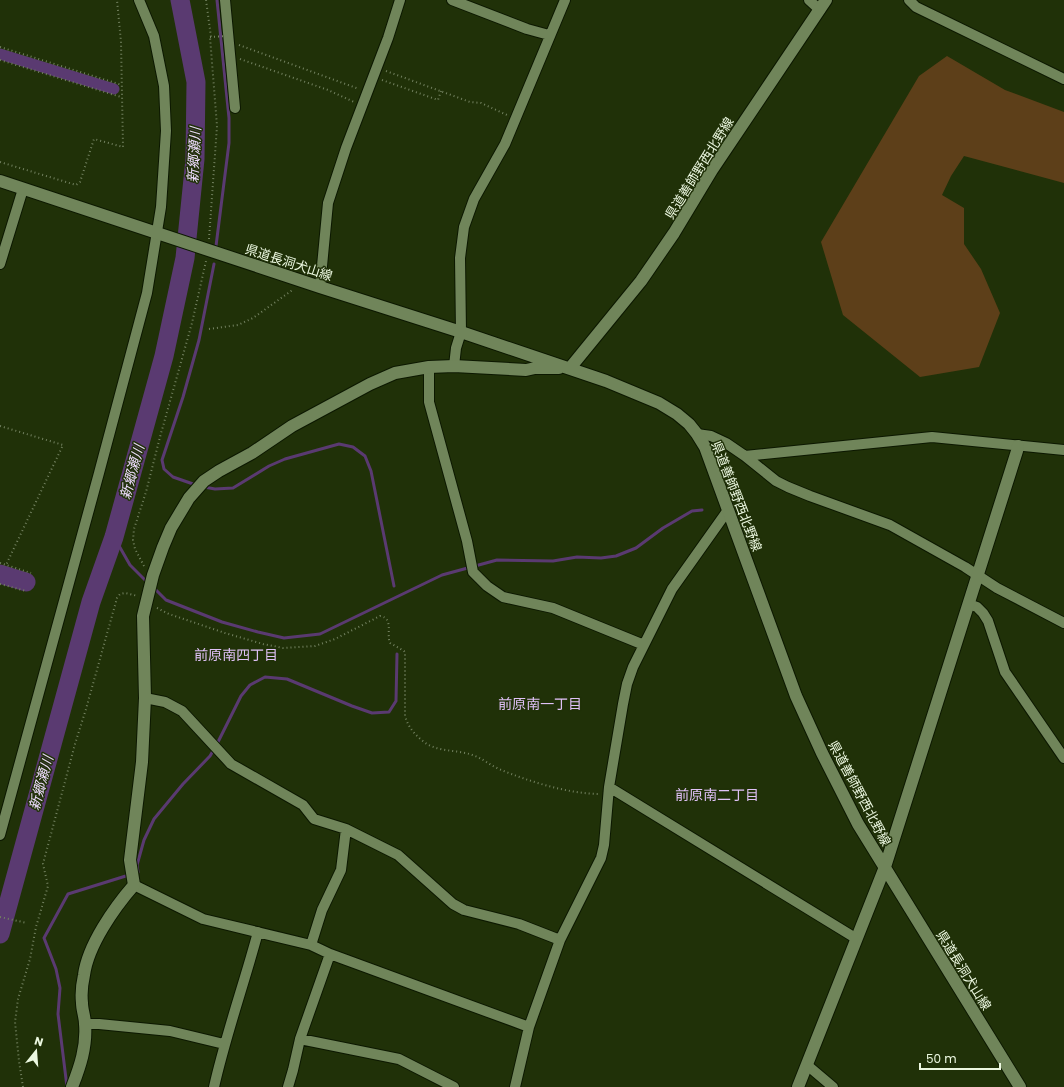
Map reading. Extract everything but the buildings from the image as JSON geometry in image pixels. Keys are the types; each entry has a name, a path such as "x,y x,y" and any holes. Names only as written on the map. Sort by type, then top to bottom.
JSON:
{"main road":[{"name":"県道善師野西北野線","path":"823,5 712,170 674,233 641,281 570,368 606,381 658,404 677,414 689,424 697,434 705,447 796,696 858,824 885,867"},
{"name":"県道長洞犬山線","path":"0,181 570,368"},
{"path":"72,1087 81,1063 85,1039 85,1024 82,1003 84,974 89,952 118,903 134,885 130,860 142,762 145,698 143,616 153,577 171,528 180,511 201,484 219,470 252,453 292,426 370,384 395,373 429,367 454,366 526,370 535,368 570,368"},
{"name":"県道善師野西北野線","path":"798,1087 885,867 977,574 1018,451 1018,446"},
{"name":"県道長洞犬山線","path":"885,867 1020,1087"}],"street":[{"path":"0,835 147,293 164,181 166,131 164,86 154,36 139,0"},
{"path":"225,0 235,108"},
{"path":"320,287 328,203 346,148 368,92 400,0"},
{"path":"452,0 527,29 549,35"},
{"path":"454,366 456,348 461,332 460,258 464,227 474,199 505,144 564,0"},
{"path":"809,0 823,5"},
{"path":"909,0 916,7 1064,79"},
{"path":"0,264 23,189"},
{"path":"429,367 429,402 473,572 487,586 504,597 553,608 644,645"},
{"path":"697,434 711,436 726,443 746,456 776,481 810,496 890,525 977,574 997,588 1064,623"},
{"path":"746,456 926,437 1064,450"},
{"path":"515,1087 529,1027 560,940 601,858 604,845 609,787 627,684 633,667 672,589 727,507"},
{"path":"968,604 977,607 988,621 1005,672 1064,758"},
{"path":"145,698 165,702 182,711 231,764 303,805 314,819 346,830 398,855 453,904 464,910 519,924 560,940"},
{"path":"609,787 857,939"},
{"path":"310,945 322,910 341,870 346,830"},
{"path":"134,885 203,919 310,945 330,954 529,1027"},
{"path":"214,1087 224,1044 249,967 258,932"},
{"path":"288,1087 300,1039 330,954"},
{"path":"85,1024 170,1031 224,1044"},
{"path":"300,1039 400,1059 454,1087"},
{"path":"807,1066 833,1087"}],"path":[{"path":"0,162 76,185 80,182 94,139 123,147 121,42 117,0"},
{"path":"153,577 135,550 132,540 192,323 205,249 215,162 217,126 206,0"},
{"path":"210,37 229,36"},
{"path":"230,51 239,45 368,92"},
{"path":"0,47 122,85"},
{"path":"230,51 363,105"},
{"path":"0,60 122,97"},
{"path":"375,72 438,100 441,91"},
{"path":"375,72 441,91 470,102 481,103 516,119"},
{"path":"209,329 238,325 253,318 291,292 296,279"},
{"path":"0,426 63,445 6,565"},
{"path":"0,563 31,573"},
{"path":"0,584 26,591"},
{"path":"0,917 27,923"}],"shaded area":[{"path":"947,56 1005,90 1064,112 1064,183 964,156 951,176 942,195 964,208 964,244 981,269 1000,313 979,367 920,377 843,315 821,242 919,76"}],"waterway":[{"name":"新郷瀬川","path":"0,934 91,602 114,537 164,356 185,258 195,159 196,82 180,0"},
{"path":"216,246 229,143 229,118 217,0"},
{"path":"0,54 114,89"},
{"path":"196,485 173,477 164,469 162,460 183,397 199,340 214,264"},
{"path":"204,487 215,489 233,488 269,466 285,459 339,444 353,447 365,456 371,471 394,586"},
{"path":"154,588 166,600 222,622 258,632 284,638 320,634 442,575 497,560 553,561 577,557 601,558 616,556 636,548 663,528 692,511 702,510"},
{"path":"114,537 130,565 148,583"},
{"path":"0,574 26,582"},
{"path":"138,872 137,865 144,840 154,819 183,784 210,756 241,696 250,685 265,677 287,679 372,713 389,712 396,701 397,654"},
{"path":"67,1087 58,1014 60,988 56,969 44,938 68,894 129,875"}],"district":[{"name":"前原南四丁目","path":"236,655"},
{"name":"前原南一丁目","path":"540,704"},
{"name":"前原南二丁目","path":"717,795"}]}
